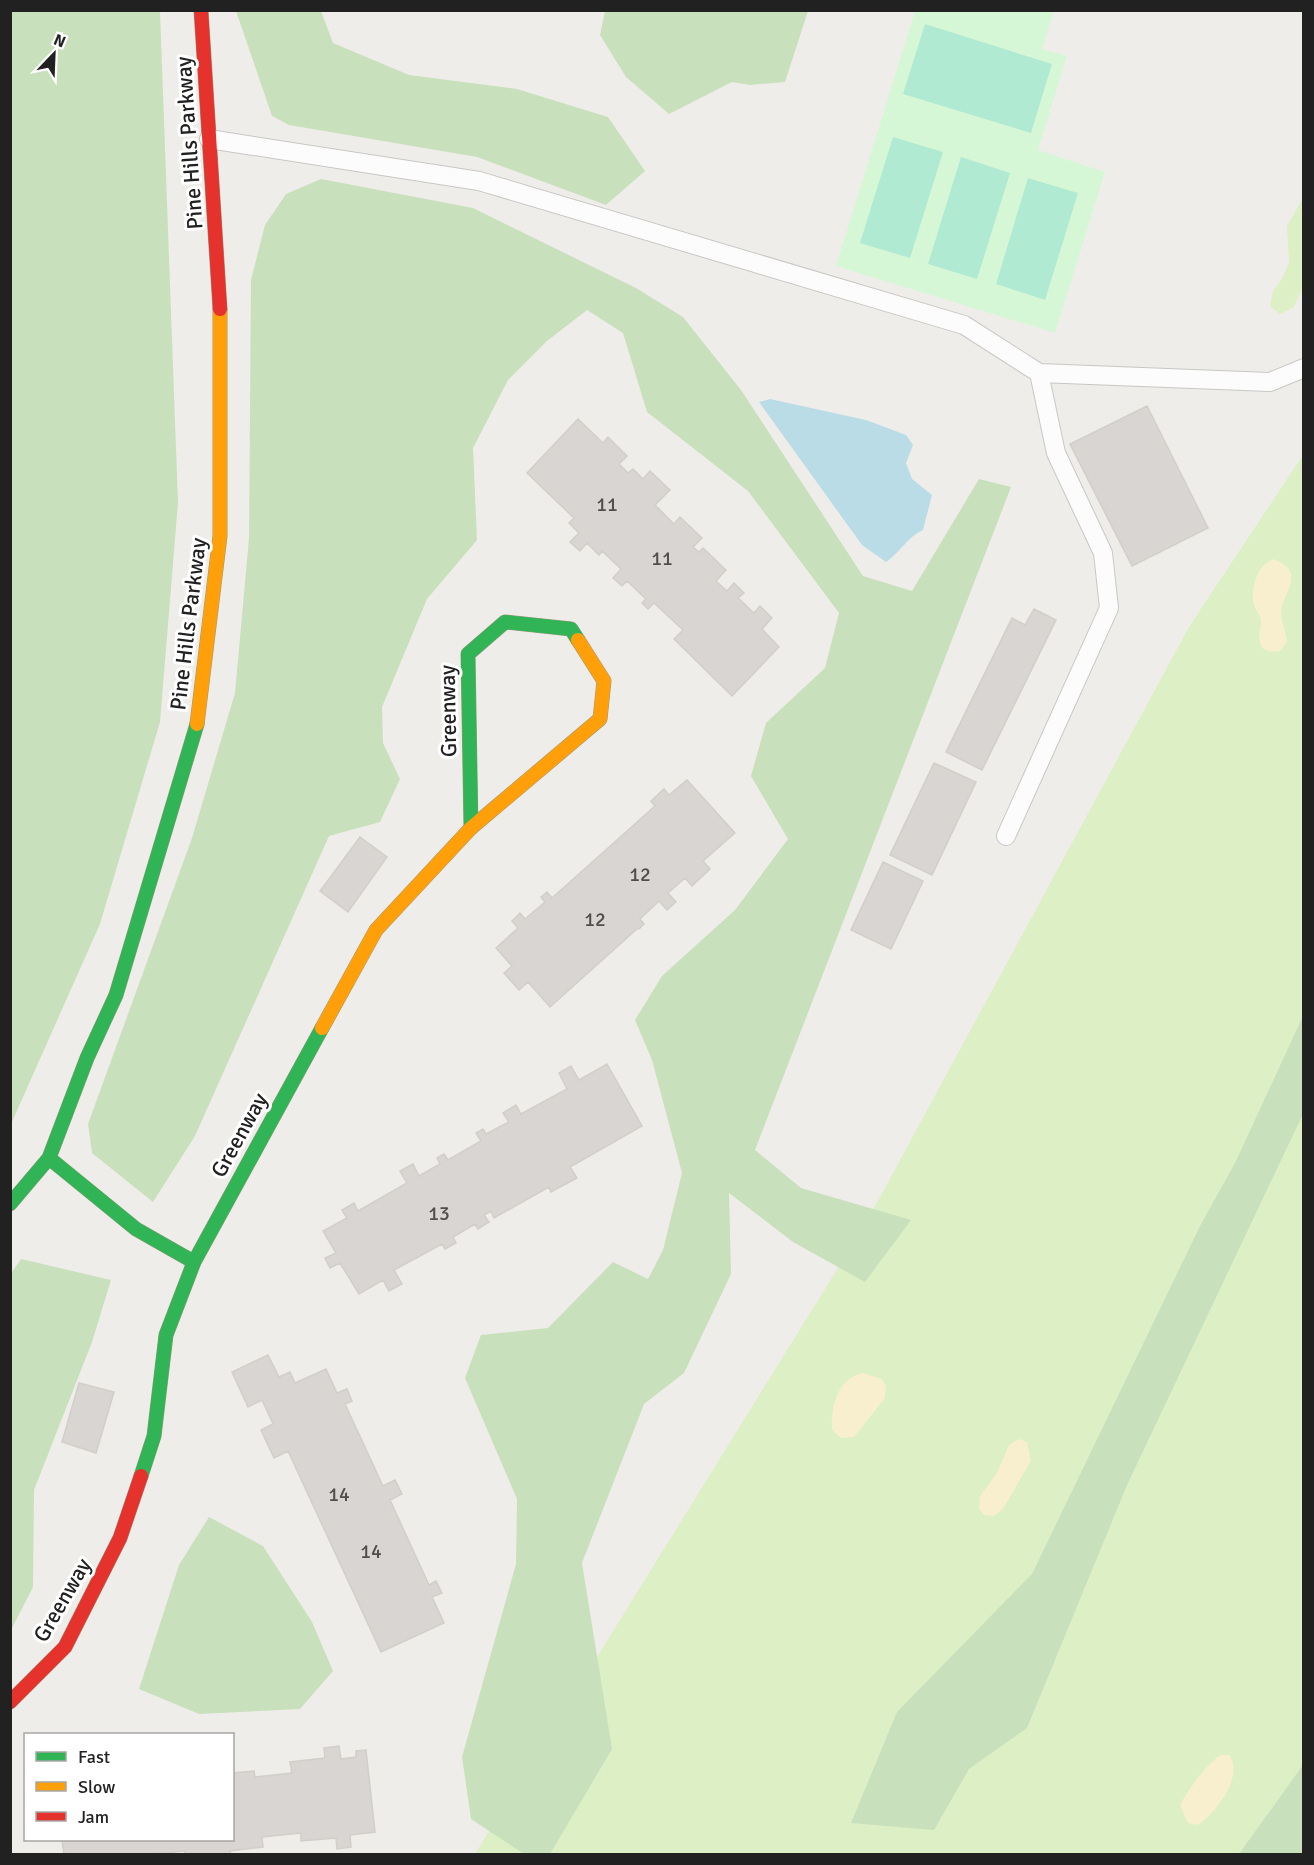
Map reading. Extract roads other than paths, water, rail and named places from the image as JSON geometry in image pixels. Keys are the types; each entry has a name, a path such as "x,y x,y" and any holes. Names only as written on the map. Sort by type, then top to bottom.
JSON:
{"street":[{"name":"Pine Hills Parkway","path":"10,1204 49,1158 87,1058 116,994 197,723 220,536 220,295 201,10"},
{"name":"Greenway","path":"10,1702 65,1647 120,1538 154,1436 166,1335 194,1262 376,930 471,828 600,720 604,681 571,628 505,622 468,654 471,828"},
{"path":"49,1158 120,1218 165,1250 194,1262"}],"lane":[{"path":"209,139 479,181 964,325 1040,373 1270,382 1304,368"},
{"path":"1006,836 1109,608 1103,553 1056,453 1040,373"}],"water":[{"path":"770,399 866,420 906,435 913,445 906,463 912,479 932,495 923,530 886,562 862,545 759,402"}]}
